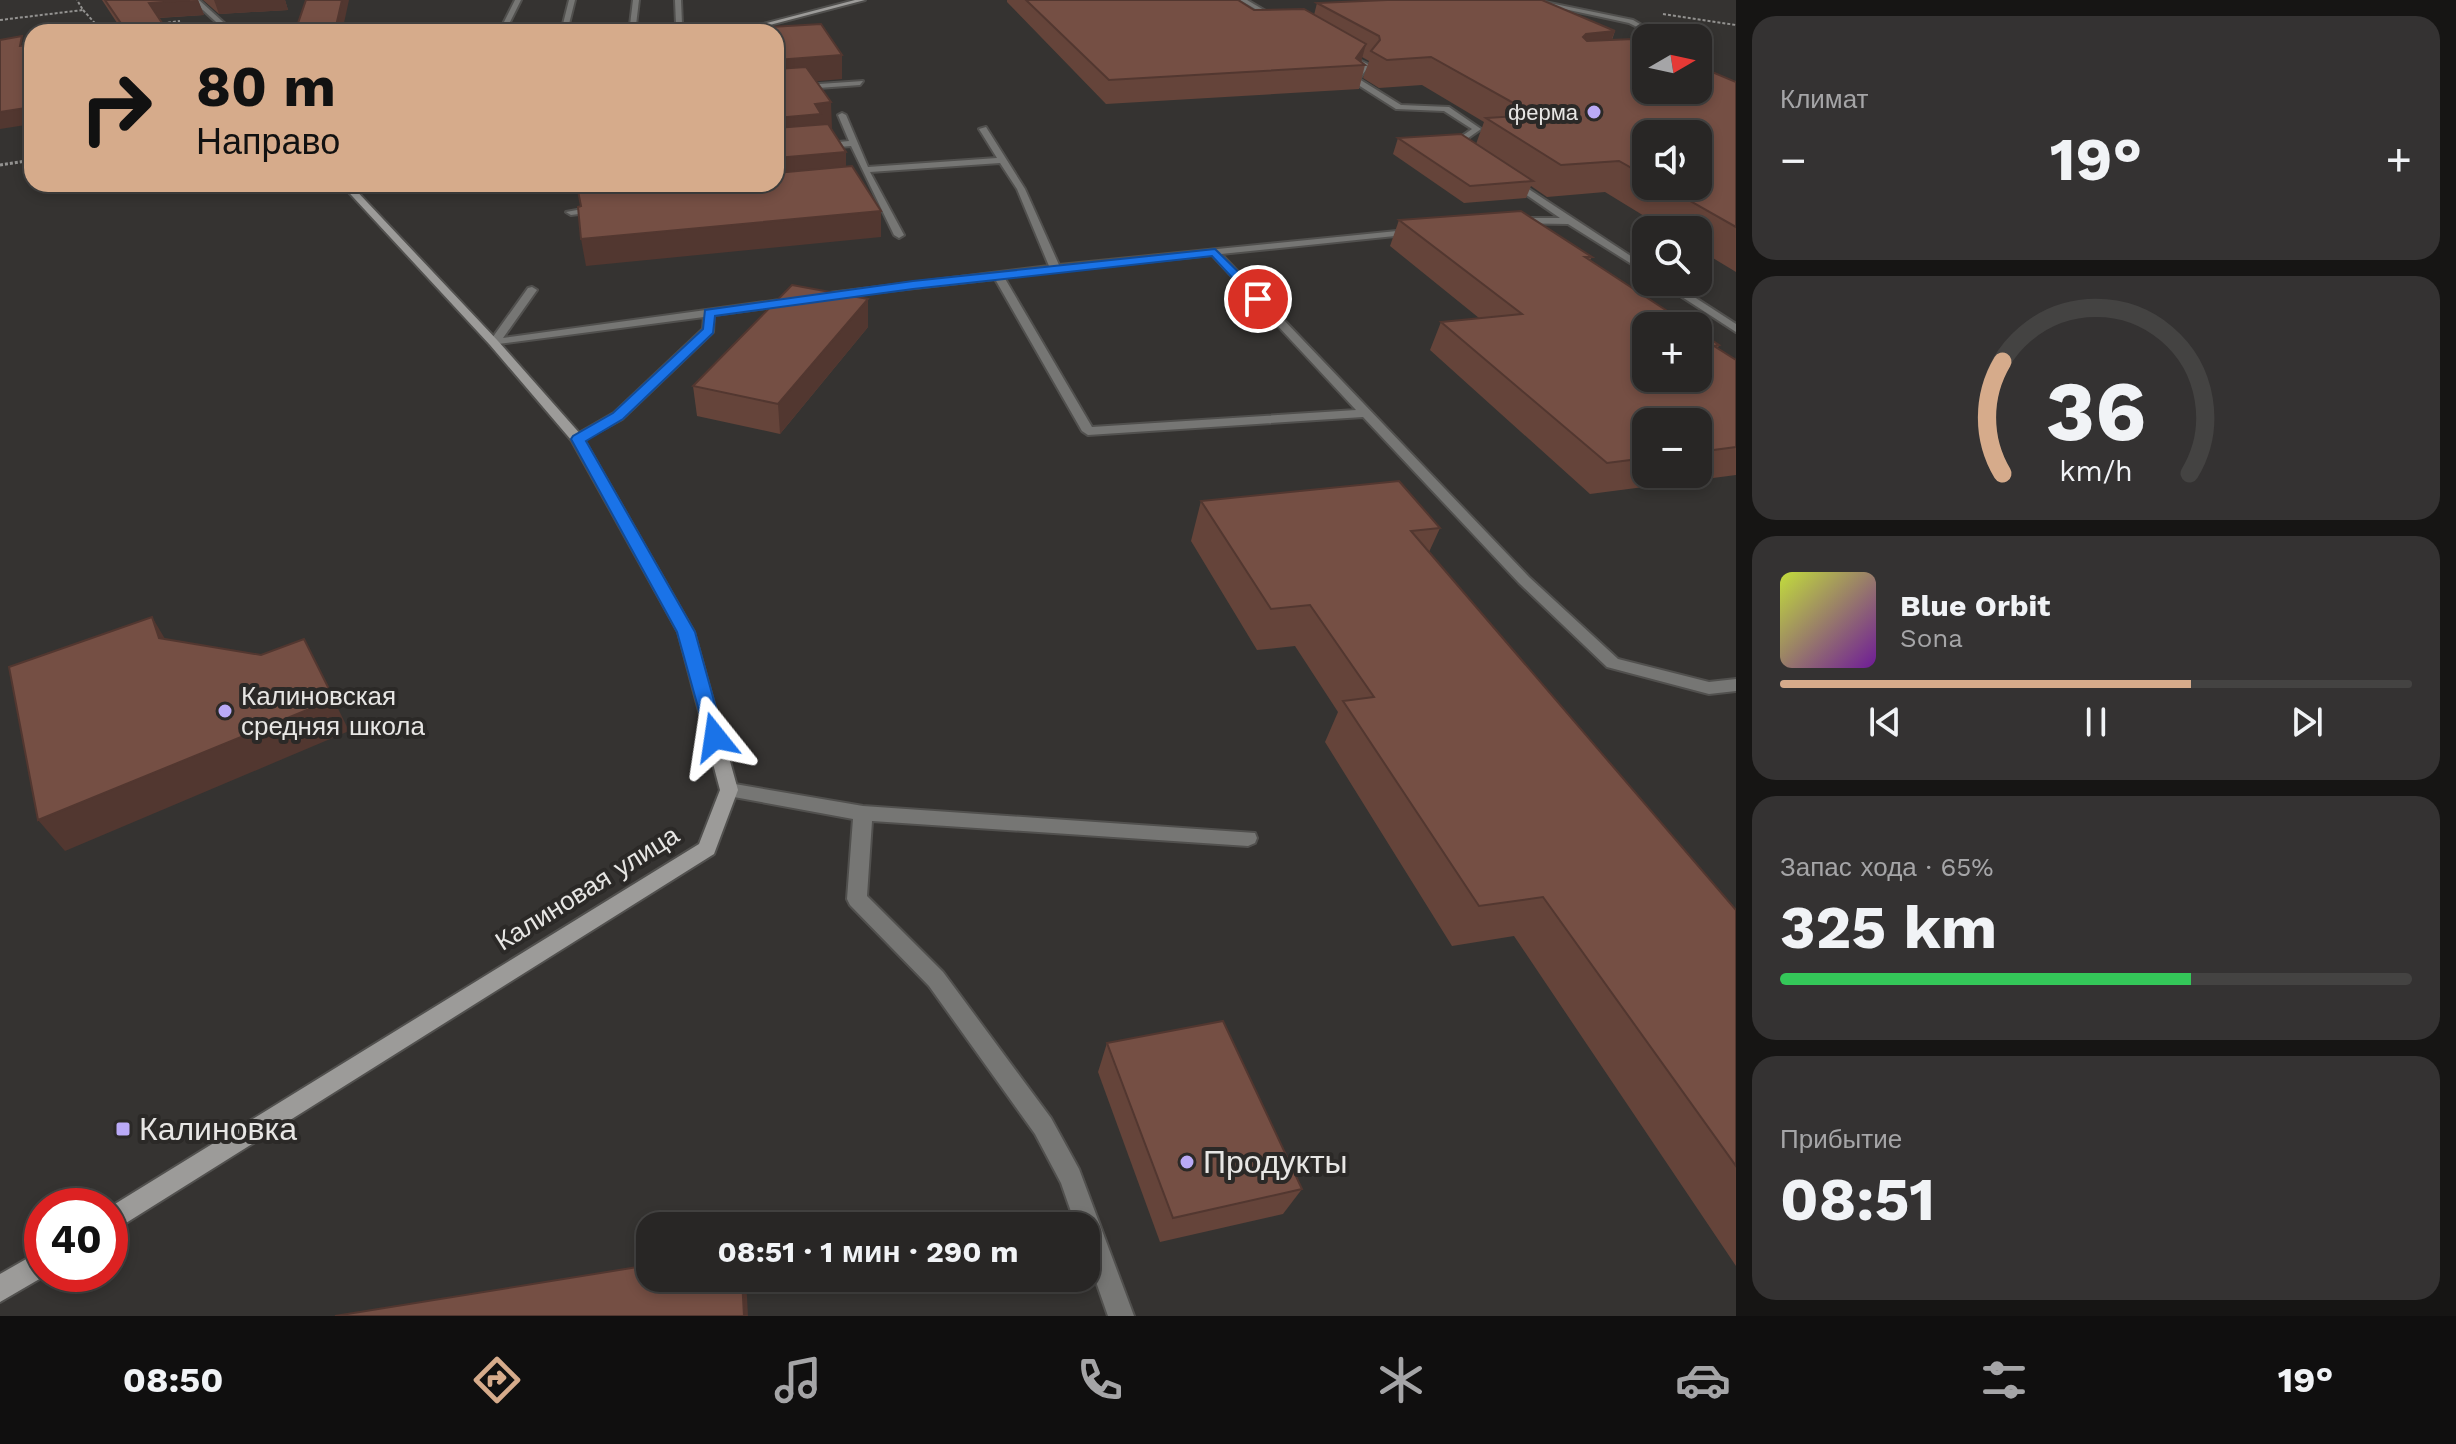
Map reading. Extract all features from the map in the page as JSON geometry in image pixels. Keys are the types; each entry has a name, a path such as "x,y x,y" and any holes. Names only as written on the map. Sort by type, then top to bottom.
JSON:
{"street":[{"path":"195,0 222,24"},
{"path":"506,24 518,0"},
{"path":"566,24 572,0"},
{"path":"633,24 636,0"},
{"path":"678,0 679,24"},
{"path":"767,24 862,0"},
{"path":"1243,0 1268,16 1291,23"},
{"path":"1526,0 1636,24"},
{"path":"1334,48 1368,66 1355,79 1399,107 1446,109 1477,129 1456,143 1468,151"},
{"path":"784,88 860,83"},
{"path":"842,115 865,170 899,235"},
{"path":"983,129 1021,189 1055,268"},
{"path":"784,149 853,143"},
{"path":"865,170 1003,160"},
{"path":"1507,177 1632,261"},
{"path":"856,185 872,183"},
{"path":"352,192 494,343 578,439 686,632 729,790 863,813 1248,838"},
{"path":"571,212 618,208"},
{"path":"1512,221 1570,221"},
{"path":"494,343 1055,268 1421,230"},
{"path":"1215,253 1524,580 1613,663 1709,688 1736,685"},
{"path":"998,275 1088,431 1367,413"},
{"path":"494,343 532,290"},
{"path":"1685,296 1736,329"},
{"path":"578,439 618,416 709,330 709,313"},
{"name":"Калиновая улица","path":"128,1210 707,849 729,790"},
{"path":"863,813 857,899 936,979 1043,1126 1071,1177 1121,1316"},
{"path":"0,1289 24,1274"}],"path":[{"path":"77,0 96,24"},
{"path":"0,20 83,10"},
{"path":"160,24 187,20"},
{"path":"0,165 24,161"}],"building":[{"path":"105,0 190,0 149,3 163,24 122,24"},
{"path":"306,0 342,0 336,24 298,24"},
{"path":"1026,0 1238,0 1254,10 1304,9 1366,44 1356,58 1365,65 1109,80"},
{"path":"1542,0 1615,31 1586,34 1583,37 1587,41 1632,39 1632,104 1712,104 1712,72 1736,82 1736,227 1689,200 1712,200 1712,120 1632,120 1632,168 1619,161 1561,165 1486,118 1535,115 1431,57 1387,60 1371,51 1380,40 1379,36 1317,3"},
{"path":"821,24 842,55 784,59 784,26"},
{"path":"22,36 24,108 0,112 0,40"},
{"path":"806,67 831,102 815,104 821,114 784,117 784,68"},
{"path":"828,124 846,152 784,157 784,127"},
{"path":"1461,134 1533,181 1470,186 1398,138"},
{"path":"852,166 881,211 581,239 578,192 784,192 784,172"},
{"path":"1521,211 1592,257 1585,257 1632,288 1632,296 1644,296 1669,312 1632,312 1632,392 1712,392 1712,340 1719,345 1714,346 1736,360 1736,447 1712,450 1712,408 1632,408 1632,460 1607,463 1441,322 1522,314 1399,220"},
{"path":"792,285 868,299 778,404 693,386"},
{"path":"1399,481 1440,528 1411,531 1736,910 1736,1166 1543,897 1479,906 1343,701 1374,697 1310,605 1271,609 1201,501"},
{"path":"152,617 159,638 261,655 304,639 334,699 38,820 9,667"},
{"path":"1223,1021 1302,1189 1173,1218 1107,1043"},
{"path":"636,1267 636,1292 743,1292 744,1316 335,1316"}],"place":[{"name":"ферма","path":"1594,112"},
{"name":"Калиновская средняя школа","path":"225,711"},
{"name":"Калиновка","path":"123,1129"},
{"name":"Продукты","path":"1187,1162"}],"route":[{"path":"715,737 686,632 578,439 618,416 709,330 709,313 1055,268 1215,253 1258,299"}]}
